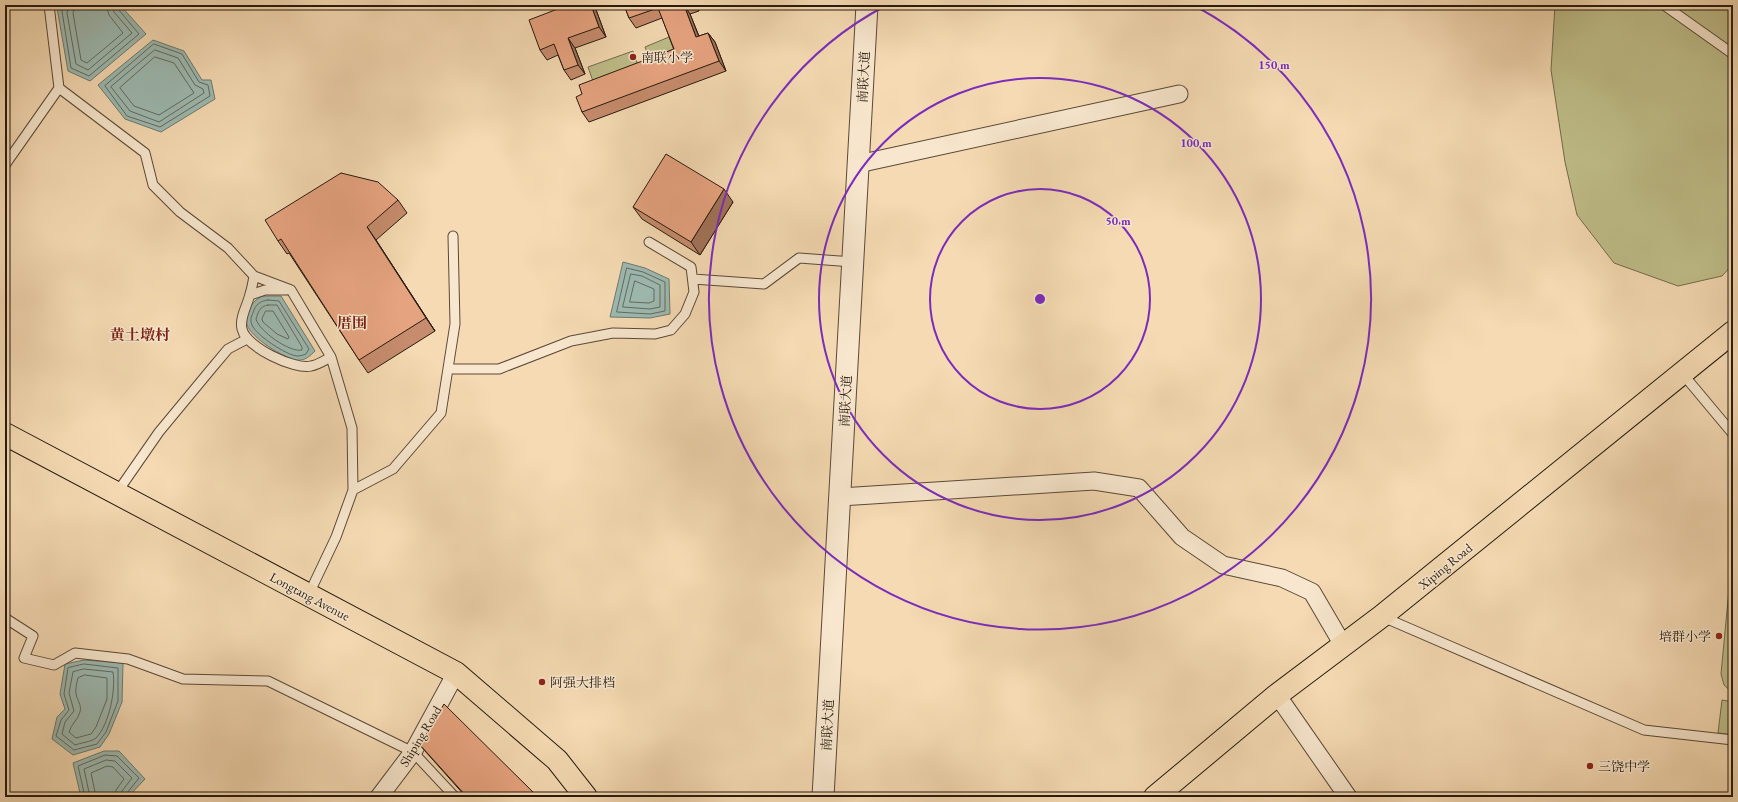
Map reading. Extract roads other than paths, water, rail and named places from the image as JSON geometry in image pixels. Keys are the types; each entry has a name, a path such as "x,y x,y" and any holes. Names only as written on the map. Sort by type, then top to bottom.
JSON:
{"highway":[{"name":"Xiping Road","path":"1155,797 1277,695 1382,616 1733,332"},
{"name":"Longtang Avenue","path":"5,434 113,496 454,677 552,765 579,796"},
{"name":"Longtang Avenue","path":"5,443 113,496"}],"street":[{"name":"南联大道","path":"823,797 867,5"},
{"path":"858,164 1179,94"},
{"path":"840,497 1094,481 1139,488 1182,537 1222,565 1282,578 1312,592 1343,646"},
{"name":"Shiping Road","path":"378,797 413,752 454,677"},
{"path":"1277,695 1348,797"}],"lane":[{"path":"5,165 59,88 49,5"},
{"path":"1664,5 1733,54"},
{"path":"59,88 145,153 153,185 180,212 228,248 254,276 292,290 331,357 352,428 353,490 336,537 306,599"},
{"path":"353,490 393,469 441,413 455,324 453,236"},
{"path":"448,369 499,369 571,341 613,333 655,334 671,330 685,314 694,292 692,267 649,242"},
{"path":"693,279 764,284 798,258 853,262"},
{"path":"254,276 242,320 242,329 247,339 273,357 300,366 311,366 331,357"},
{"path":"250,295 265,290 292,290"},
{"path":"113,496 159,432 228,349 247,339"},
{"path":"1682,373 1733,434"},
{"path":"1382,616 1644,730 1733,740"},
{"path":"5,618 33,636 24,658 54,666 76,653 128,659 183,679 268,682 413,752 456,797"}],"water":[{"path":"62,5 120,5 146,34 90,81 68,71 57,8"},
{"path":"153,40 184,51 202,80 211,80 215,99 161,132 125,119 98,85"},
{"path":"623,262 645,268 669,279 670,314 650,318 610,317"},
{"path":"263,296 281,296 315,351 307,358 302,360 284,356 269,347 255,336 247,325 248,314 251,306 256,300"},
{"path":"84,660 123,663 122,702 109,734 100,747 73,755 52,739 57,717 65,709 60,694 65,664"},
{"path":"104,751 119,751 145,779 128,797 81,797 73,763"}],"place":[{"name":"南联小学","path":"633,57"},
{"name":"培群小学","path":"1719,636"},
{"name":"阿强大排档","path":"542,682"},
{"name":"三饶中学","path":"1590,766"}],"district":[{"name":"厝围","path":"352,323"},
{"name":"黄土墩村","path":"140,335"}]}
